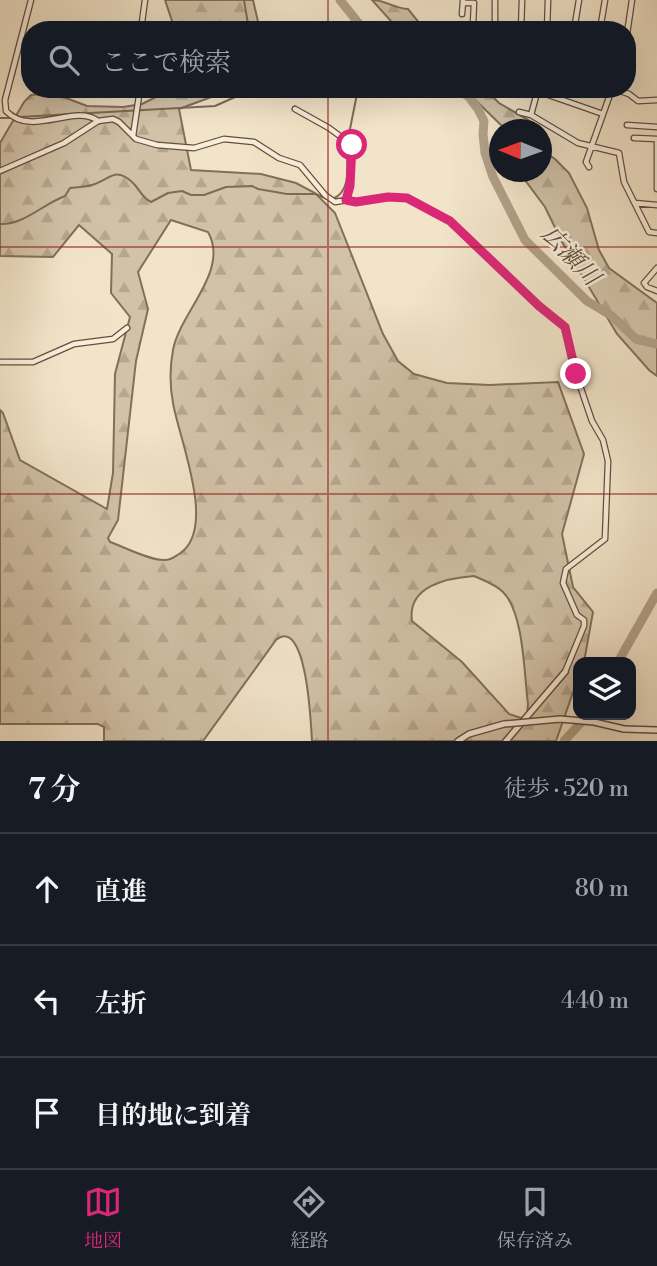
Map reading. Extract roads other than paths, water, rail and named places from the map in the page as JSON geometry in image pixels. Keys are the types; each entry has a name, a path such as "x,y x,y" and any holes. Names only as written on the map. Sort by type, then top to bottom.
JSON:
{"street":[{"path":"26,21 31,0"},
{"path":"142,21 145,0"},
{"path":"495,0 495,21"},
{"path":"521,21 522,0"},
{"path":"547,21 548,0"},
{"path":"576,21 579,0"},
{"path":"602,21 605,0"},
{"path":"629,21 632,0"},
{"path":"462,14 464,1 474,3 474,21"},
{"path":"21,38 5,100 6,111 14,118 29,122 70,117 93,117 98,121"},
{"path":"133,137 139,98"},
{"path":"531,116 536,98"},
{"path":"560,98 603,114"},
{"path":"589,167 586,162 609,98"},
{"path":"634,98 638,101 657,100"},
{"path":"295,110 329,128 352,145 350,186 346,200"},
{"path":"519,112 570,139 619,153 624,182 649,232 657,233"},
{"path":"0,171 64,143 98,121 117,120 133,137 147,143 199,148 231,139 254,142 279,158 300,165 332,200 339,203 346,200 356,202 388,197 407,198 450,221 539,306 565,327 584,398 592,421 603,440 608,461 605,539 566,569 563,583 577,615 584,620 584,626 565,672 506,741"},
{"path":"626,125 657,127"},
{"path":"634,138 657,139 657,189"},
{"path":"635,203 657,205"},
{"path":"657,268 644,283 648,288 657,290"},
{"path":"0,362 33,362 74,344 113,339 127,328"},
{"path":"458,741 470,734 504,724 560,719 594,722 624,729 657,730"}],"waterway":[{"path":"244,0 248,21"},
{"name":"広瀬川","path":"340,0 357,21"},
{"path":"19,117 215,106 233,98"},
{"path":"348,139 356,98"},
{"name":"広瀬川","path":"470,98 484,121 485,153 493,177 525,240 587,301 612,316 636,339 657,344"},
{"path":"0,118 13,118"},
{"path":"333,199 339,195 346,183 347,145"},
{"path":"0,224 25,218 65,196 70,188 92,185 116,175 126,177 151,202 168,193 182,191 191,195 204,195 226,187 252,186 287,194 316,194 327,199"},
{"name":"広瀬川","path":"621,657 657,593"},
{"name":"広瀬川","path":"564,741 583,720"}]}
